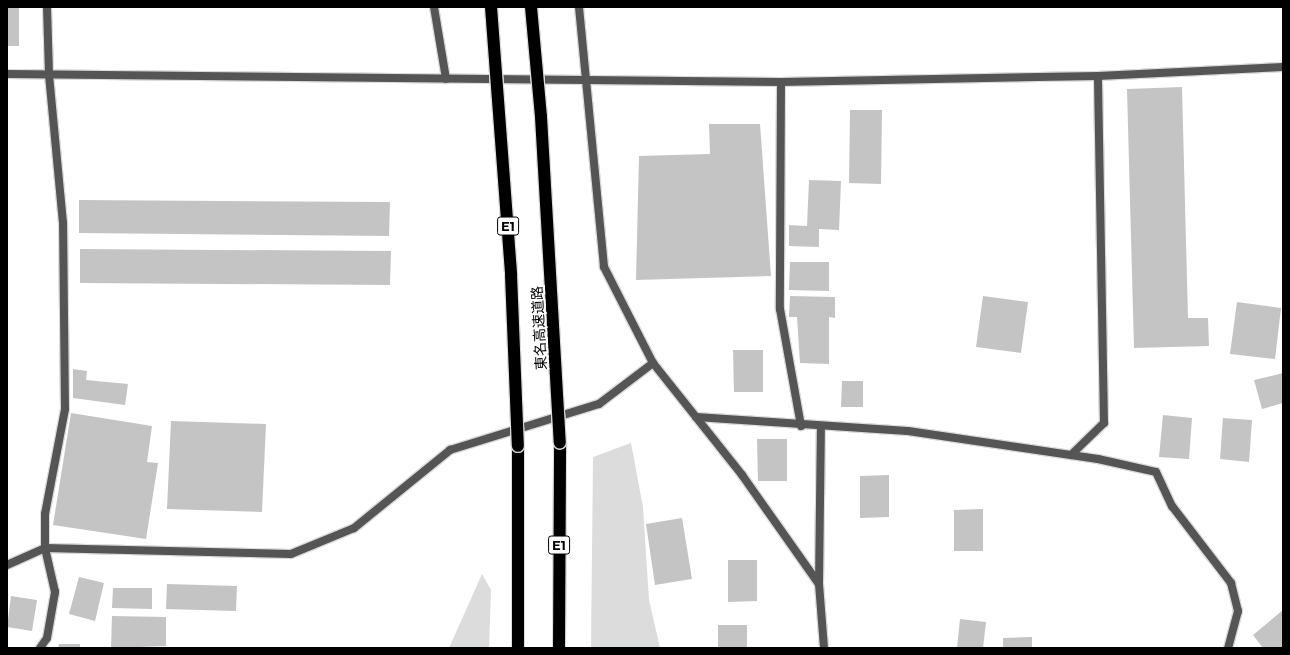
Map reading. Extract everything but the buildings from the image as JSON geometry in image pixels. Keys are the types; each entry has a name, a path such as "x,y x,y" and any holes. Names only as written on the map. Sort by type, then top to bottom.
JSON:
{"highway":[{"name":"東名高速道路","path":"491,7 511,275 518,446 518,648"},
{"name":"東名高速道路","path":"530,7 541,117 560,442 558,648"}],"street":[{"path":"40,648 47,638 55,592 45,548 45,514 65,409 63,223 49,74 47,7"},
{"path":"434,7 446,79"},
{"path":"579,7 604,267 653,364 696,417 819,584"},
{"path":"7,74 586,82 637,78 781,82 1098,76 1283,67"},
{"path":"1071,455 1104,423 1098,76"},
{"path":"781,82 780,309 801,426"},
{"path":"7,565 45,548 291,554 354,528 450,450 598,404 653,364"},
{"path":"696,417 801,426 908,431 1071,455 1156,472 1172,506 1231,583 1238,611 1228,648"},
{"path":"821,427 819,584 824,648"}],"shaded area":[{"path":"631,443 643,507 649,600 660,648 591,648 593,457"},
{"path":"482,574 491,590 489,648 449,648"}]}
